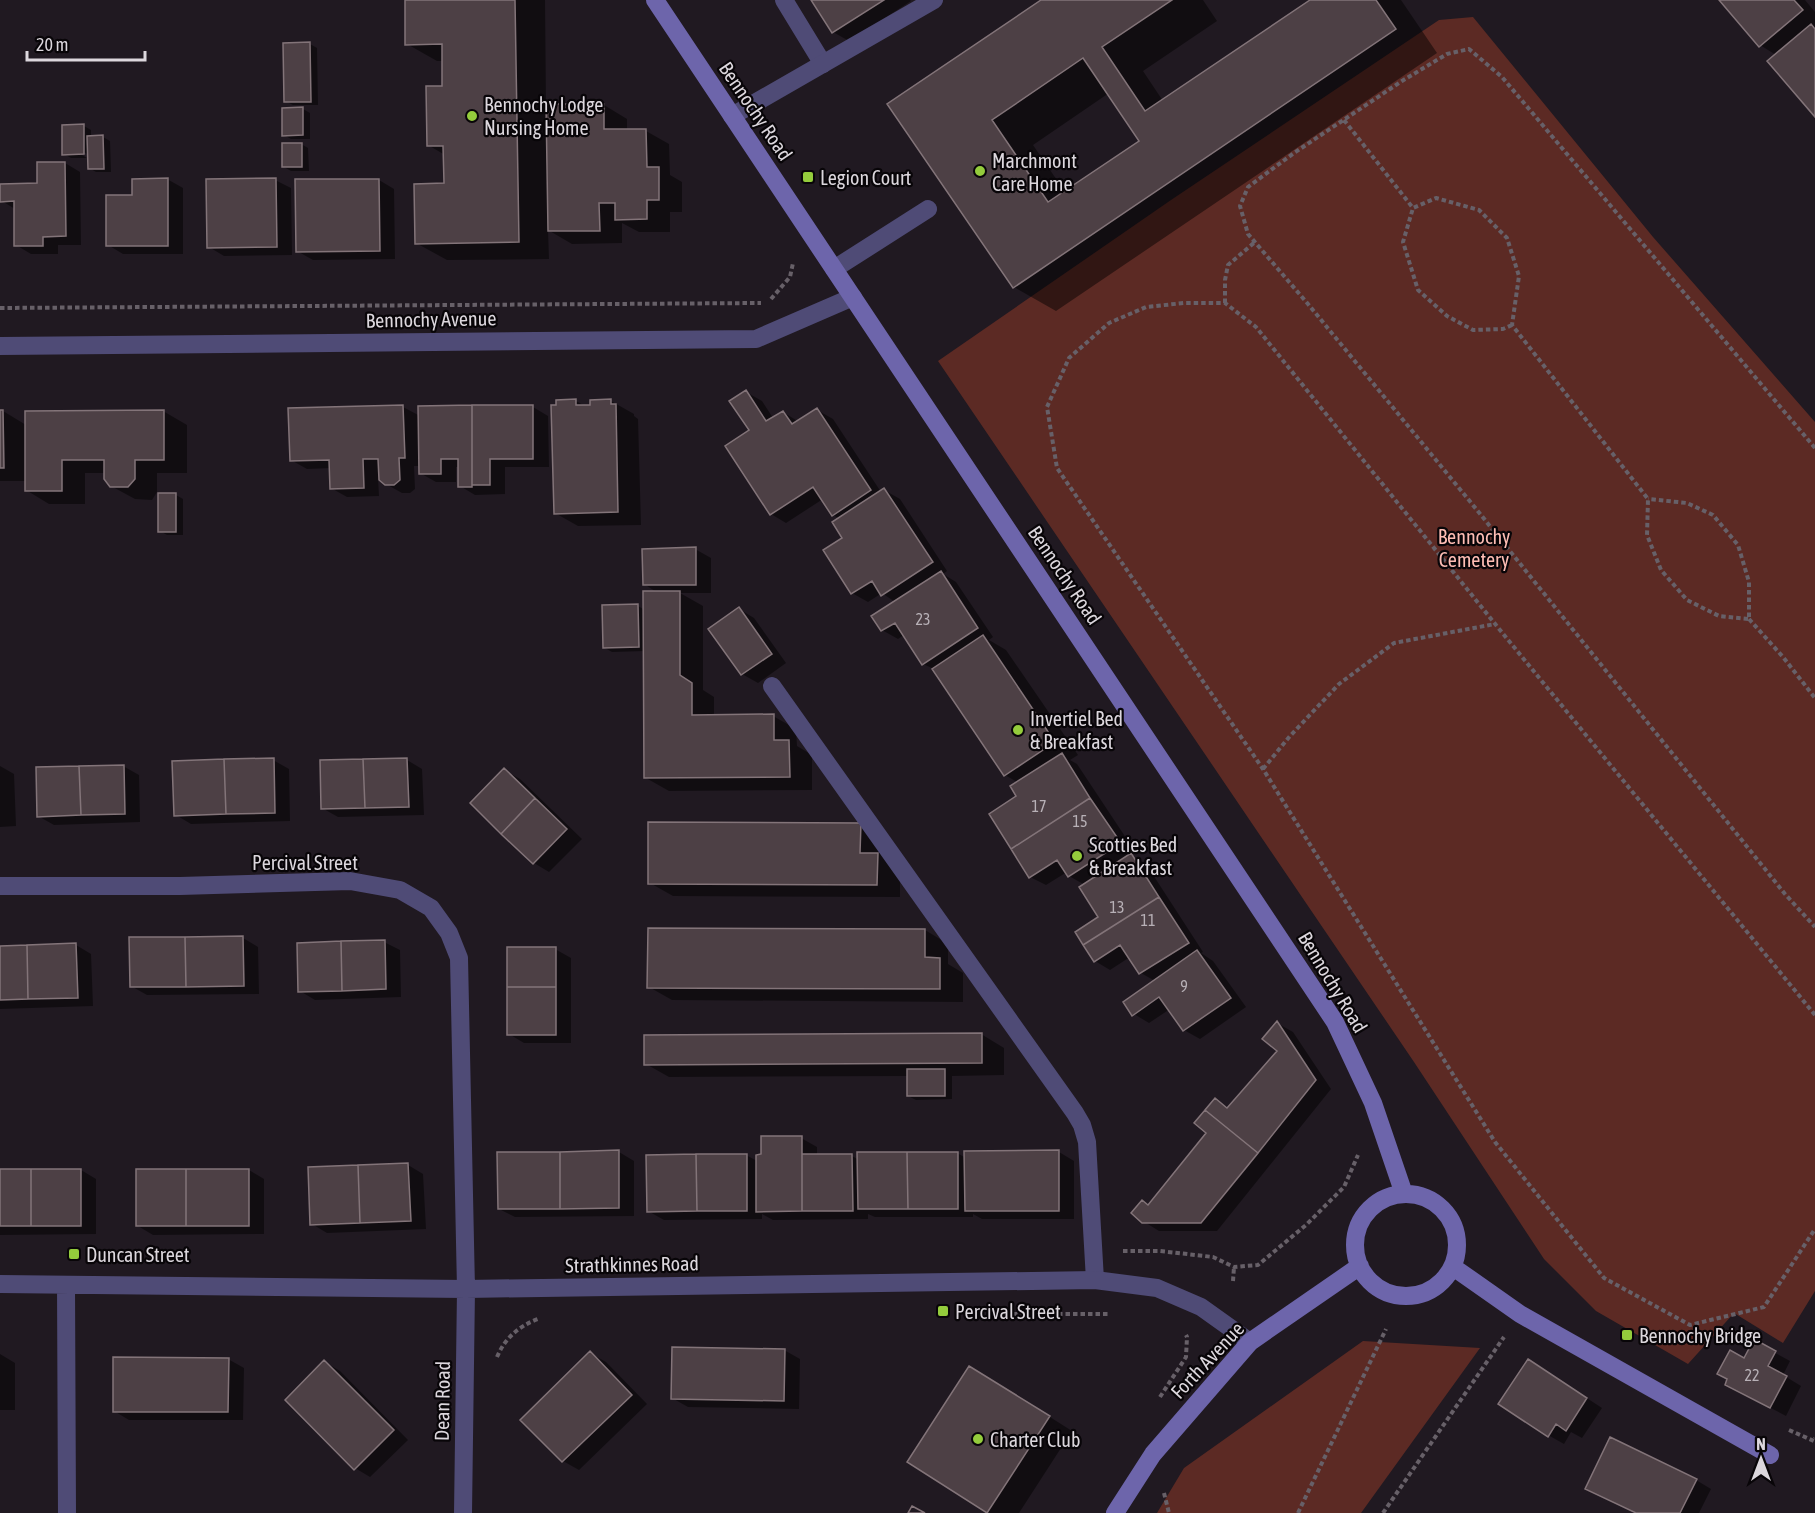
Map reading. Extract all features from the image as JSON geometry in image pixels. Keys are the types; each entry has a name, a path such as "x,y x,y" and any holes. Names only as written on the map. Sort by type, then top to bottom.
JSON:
{"street":[{"name":"Bennochy Road","path":"655,0 1335,1022 1372,1103 1404,1194"},
{"path":"784,0 823,64"},
{"path":"732,116 934,0"},
{"path":"834,269 928,209"},
{"name":"Bennochy Avenue","path":"0,346 756,339 853,297"},
{"path":"772,686 1082,1125 1087,1142 1095,1280"},
{"name":"Percival Street","path":"0,886 180,886 350,881 400,890 431,908 449,933 459,958 466,1289"},
{"path":"1419,1195 1433,1201 1453,1222 1457,1237 1457,1252 1453,1267 1447,1276 1432,1289 1422,1293 1399,1295 1387,1292 1366,1277 1360,1266 1355,1242 1357,1229 1370,1208 1380,1201 1391,1196 1419,1195"},
{"name":"Forth Avenue","path":"1115,1513 1153,1454 1250,1342 1360,1266"},
{"path":"1453,1267 1520,1314 1770,1455"},
{"name":"Strathkinnes Road","path":"0,1284 466,1289 1095,1280 1157,1288 1201,1307 1250,1342"},
{"path":"66,1285 67,1513"},
{"name":"Dean Road","path":"463,1513 466,1289"}],"path":[{"path":"1815,448 1502,77 1469,49 1447,54 1294,153 1248,186 1240,206 1248,234 1477,510 1785,894 1815,927"},
{"path":"1344,120 1413,208"},
{"path":"1413,208 1436,198 1479,210 1507,238 1519,276 1512,325 1648,499 1647,535 1661,570 1687,600 1719,615 1749,620 1815,698"},
{"path":"1413,208 1403,242 1418,290 1447,316 1473,330 1503,329 1512,325"},
{"path":"1225,303 1225,280 1228,265 1256,242"},
{"path":"0,308 761,303 771,299 790,277 794,253"},
{"path":"1815,1015 1256,327 1225,303 1184,303 1146,307 1109,323 1069,358 1047,407 1057,468 1263,769 1495,1142 1604,1278 1690,1325 1701,1323 1764,1307 1815,1229"},
{"path":"1648,499 1687,502 1713,515 1738,544 1749,582 1749,620"},
{"path":"1263,769 1290,736 1340,684 1394,643 1496,624"},
{"path":"1117,1251 1160,1251 1213,1257 1234,1267 1258,1265 1306,1225 1344,1187 1358,1158 1359,1148"},
{"path":"1233,1281 1234,1267"},
{"path":"1005,1314 1112,1314"},
{"path":"495,1359 503,1343 514,1332 529,1322 547,1316"},
{"path":"1298,1513 1386,1329"},
{"path":"1155,1406 1186,1357 1187,1337 1183,1331"},
{"path":"1383,1513 1505,1335"}],"green space":[{"name":"Bennochy Cemetery","path":"1473,17 1653,237 1815,422 1815,1291 1783,1343 1734,1313 1688,1364 1596,1311 1544,1259 1414,1062 938,361 1171,200 1439,20"},
{"path":"1363,1341 1480,1348 1361,1513 1157,1513 1184,1468"}],"building":[{"name":"Bennochy Lodge Nursing Home","path":"405,0 515,0 519,242 415,244 414,184 444,183 443,146 427,146 426,86 442,86 442,44 405,45"},
{"path":"811,0 884,0 832,33"},
{"name":"Marchmont Care Home","path":"1041,0 1172,0 1102,47 1145,111 1310,0 1376,0 1396,29 1013,288 887,104","holes":["1083,58 1139,141 1048,202 992,120"]},
{"path":"1719,0 1794,0 1803,10 1759,47"},
{"path":"1811,24 1815,29 1815,117 1767,61"},
{"path":"310,42 311,102 284,102 283,43"},
{"path":"546,104 604,104 604,129 646,129 647,167 659,167 659,200 647,200 647,219 615,220 615,203 599,203 600,231 548,231"},
{"path":"303,107 303,135 282,136 282,108"},
{"path":"84,124 84,154 62,155 62,125"},
{"path":"103,135 104,169 88,169 87,136"},
{"path":"282,143 302,143 302,167 282,167"},
{"path":"37,162 65,162 66,236 43,237 43,246 14,246 14,201 0,202 0,184 37,183"},
{"path":"168,178 168,246 106,246 106,195 132,195 132,179"},
{"path":"276,178 277,247 207,248 206,179"},
{"path":"295,179 379,179 380,251 296,252"},
{"path":"746,390 766,421 783,411 792,424 817,408 871,490 832,516 813,487 770,515 725,446 749,430 729,401"},
{"path":"576,399 576,405 590,405 590,400 611,399 611,404 616,404 618,512 554,514 551,405 556,405 556,400"},
{"path":"403,405 405,458 399,458 400,480 394,485 385,485 379,480 378,459 363,459 364,488 330,489 329,460 290,461 288,408"},
{"path":"472,405 533,405 533,459 490,459 490,485 472,485"},
{"path":"472,405 472,487 458,487 458,459 441,459 441,474 419,474 418,406"},
{"path":"0,410 3,410 4,468 0,468"},
{"path":"164,410 164,460 135,460 135,479 128,487 110,487 104,479 104,460 62,460 62,491 25,491 25,411"},
{"path":"884,488 933,562 881,596 872,581 851,594 823,550 842,538 832,522"},
{"path":"158,493 176,493 176,532 158,532"},
{"path":"696,547 696,585 643,585 642,549"},
{"path":"941,571 978,628 922,665 895,623 881,631 871,616"},
{"path":"643,591 680,591 680,675 692,683 692,715 774,714 774,740 789,740 790,777 644,778"},
{"path":"638,604 639,647 603,648 602,605"},
{"path":"739,607 772,654 741,675 708,629"},
{"path":"983,635 1055,742 1004,776 932,669"},
{"path":"1062,753 1090,798 1011,849 989,814 1016,796 1010,786"},
{"path":"274,758 275,813 226,814 224,759"},
{"path":"407,758 409,807 365,808 363,759"},
{"path":"224,759 226,814 174,816 172,761"},
{"path":"363,759 365,808 321,809 320,760"},
{"path":"124,765 125,814 81,815 79,766"},
{"path":"79,766 81,815 37,817 36,767"},
{"path":"504,768 535,798 501,834 470,803"},
{"path":"535,798 567,829 533,864 501,834"},
{"path":"1090,798 1121,843 1068,877 1057,860 1029,878 1011,849"},
{"path":"648,822 861,823 860,853 878,853 877,885 648,884"},
{"path":"1131,853 1159,897 1083,945 1075,932 1098,917 1079,887"},
{"path":"1159,897 1189,943 1139,974 1120,945 1094,962 1083,945"},
{"path":"648,928 925,929 925,957 940,958 940,989 647,988"},
{"path":"243,936 244,986 186,987 185,937"},
{"path":"129,937 185,937 186,987 130,987"},
{"path":"385,940 386,989 342,991 341,941"},
{"path":"341,941 342,991 298,992 297,943"},
{"path":"76,943 78,998 28,999 27,945"},
{"path":"27,945 28,999 0,1000 0,946"},
{"path":"507,947 556,947 556,987 507,987"},
{"path":"1197,950 1231,998 1183,1031 1159,997 1132,1016 1123,1002"},
{"path":"507,987 556,987 556,1035 507,1035"},
{"path":"1277,1021 1316,1080 1258,1153 1205,1110 1215,1098 1227,1108 1277,1051 1262,1039"},
{"path":"982,1033 982,1063 644,1065 644,1035"},
{"path":"907,1069 945,1069 945,1096 907,1096"},
{"path":"1205,1110 1258,1153 1201,1223 1142,1223 1131,1213 1142,1200 1148,1205 1206,1133 1194,1123"},
{"path":"761,1136 802,1136 802,1211 756,1212 756,1155 761,1154"},
{"path":"619,1150 619,1208 560,1209 560,1152"},
{"path":"1059,1150 1059,1211 965,1211 964,1151"},
{"path":"497,1152 560,1152 560,1209 498,1209"},
{"path":"857,1152 907,1152 908,1209 858,1209"},
{"path":"907,1152 958,1152 958,1209 908,1209"},
{"path":"696,1154 747,1154 747,1211 697,1211"},
{"path":"696,1154 697,1211 647,1212 646,1155"},
{"path":"802,1154 852,1154 853,1211 802,1211"},
{"path":"408,1163 411,1221 360,1223 358,1165"},
{"path":"358,1165 360,1223 310,1225 308,1167"},
{"path":"0,1169 31,1169 31,1226 0,1226"},
{"path":"31,1169 81,1169 81,1226 31,1226"},
{"path":"136,1169 186,1169 186,1226 136,1226"},
{"path":"186,1169 249,1169 249,1226 186,1226"},
{"path":"1754,1339 1776,1351 1768,1366 1787,1376 1770,1408 1725,1385 1727,1379 1717,1374 1730,1350 1744,1358"},
{"path":"672,1347 785,1349 784,1401 671,1399"},
{"path":"590,1351 632,1395 562,1462 520,1420"},
{"path":"113,1357 229,1358 228,1412 113,1412"},
{"path":"1528,1359 1587,1398 1566,1431 1556,1424 1548,1437 1498,1404"},
{"path":"324,1360 394,1430 354,1470 285,1400"},
{"name":"Charter Club","path":"969,1366 1050,1416 987,1513 907,1462"},
{"path":"1610,1437 1697,1479 1680,1513 1636,1513 1585,1489"},
{"path":"912,1506 925,1513 908,1513"},
{"path":"912,1506 925,1513 908,1513"}],"place":[{"name":"Bennochy Lodge Nursing Home","path":"472,116"},
{"name":"Marchmont Care Home","path":"980,171"},
{"name":"Legion Court","path":"808,177"},
{"name":"Invertiel Bed & Breakfast","path":"1018,730"},
{"name":"Scotties Bed & Breakfast","path":"1077,856"},
{"name":"Duncan Street","path":"74,1254"},
{"name":"Percival Street","path":"943,1311"},
{"name":"Bennochy Bridge","path":"1627,1335"},
{"name":"Charter Club","path":"978,1439"}]}
